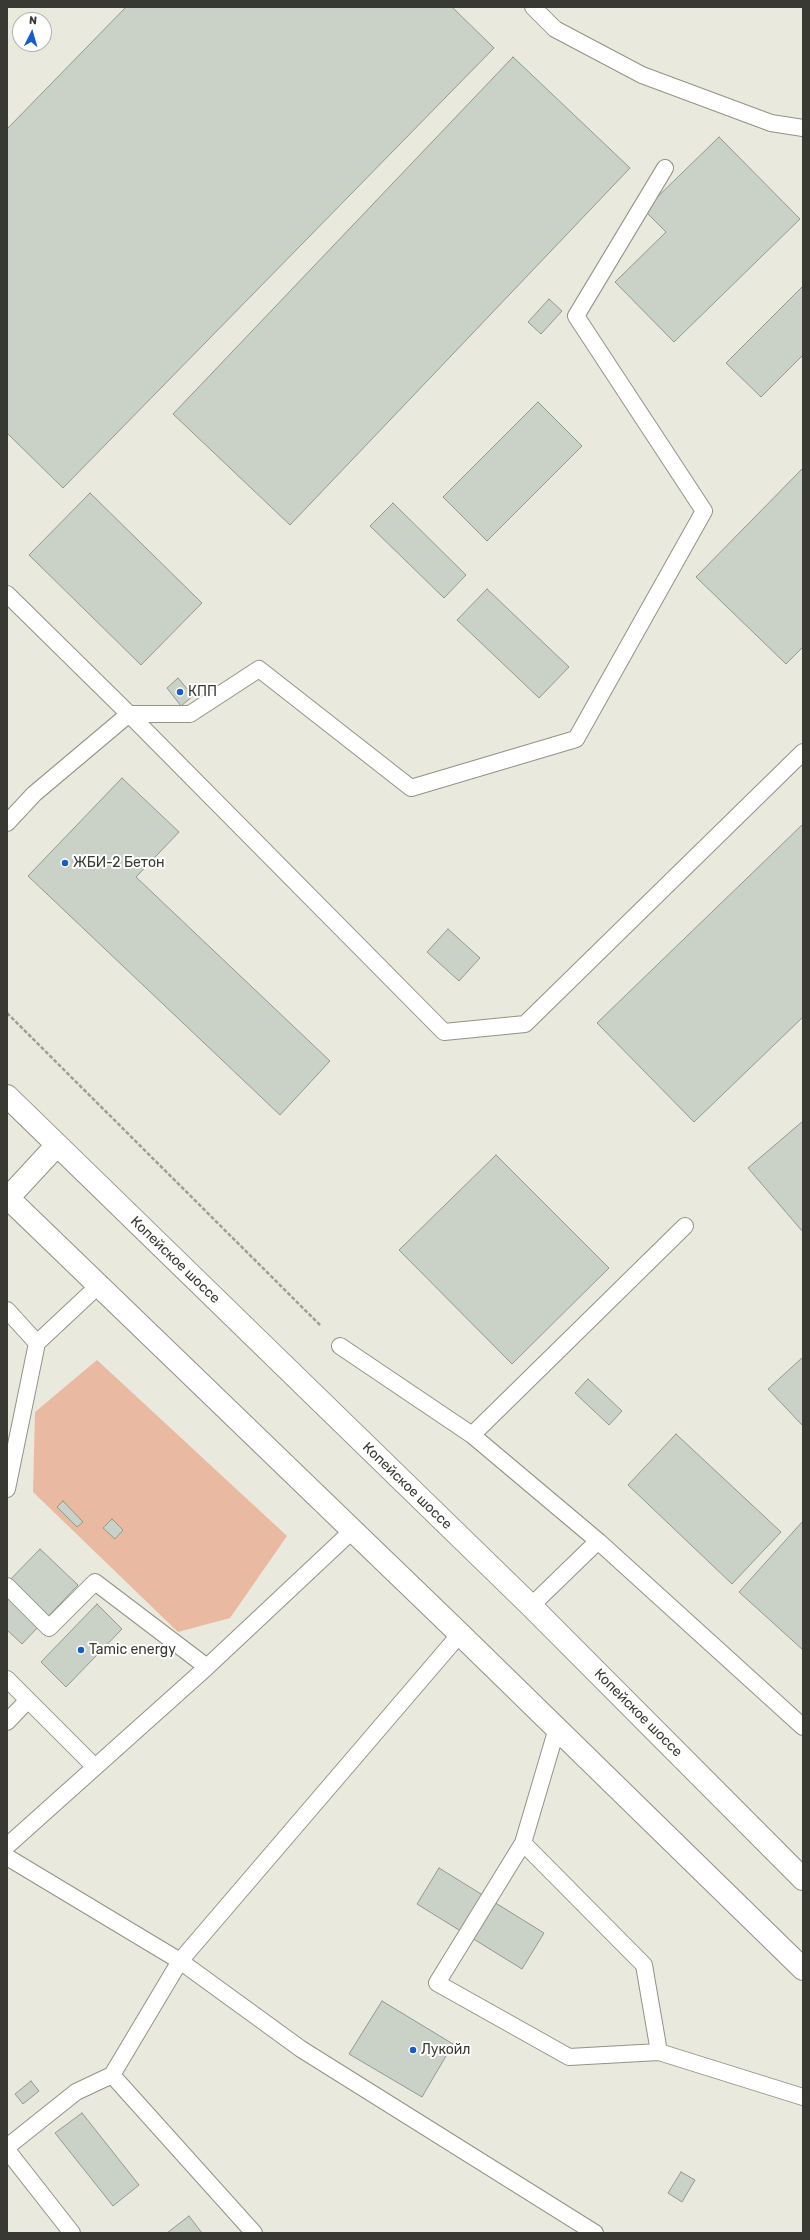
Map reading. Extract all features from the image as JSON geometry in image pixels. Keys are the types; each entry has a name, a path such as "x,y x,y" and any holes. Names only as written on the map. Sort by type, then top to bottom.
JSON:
{"main road":[{"name":"Копейское шоссе","path":"7,1096 531,1606 803,1879"},
{"path":"57,1145 7,1198 353,1530 803,1969"}],"lane":[{"path":"533,7 555,29 642,75 771,122 803,128"},
{"path":"7,822 34,794 129,714 190,714 259,669 411,788 576,739 704,510 576,316 665,168"},
{"path":"7,594 129,714 444,1032 525,1024 803,752"},
{"path":"472,1435 685,1226"},
{"path":"7,1489 37,1343 98,1285"},
{"path":"7,1310 37,1343"},
{"path":"340,1346 472,1435 598,1540 803,1727"},
{"path":"7,1846 207,1667 353,1530"},
{"path":"531,1606 598,1540"},
{"path":"7,1586 49,1628 94,1582 207,1667"},
{"path":"7,2147 76,2092 112,2075 180,1961 460,1634"},
{"path":"7,1679 95,1767"},
{"path":"7,1722 28,1700"},
{"path":"557,1728 523,1843 437,1983 569,2057 660,2052 803,2097"},
{"path":"523,1843 644,1965 660,2052"},
{"path":"7,1857 180,1961 301,2049 595,2233"},
{"path":"112,2075 254,2233"},
{"path":"7,2150 72,2233"}],"path":[{"path":"7,1013 340,1346"}],"shaded area":[{"path":"97,1360 287,1536 230,1618 178,1632 33,1492 35,1412"}],"building":[{"path":"126,7 452,7 494,48 63,488 7,433 7,129"},
{"path":"513,57 630,168 290,525 173,414"},
{"path":"719,137 800,219 674,342 615,282 666,232 644,210"},
{"path":"803,286 803,355 761,397 726,363"},
{"path":"549,299 562,311 541,334 528,322"},
{"path":"538,402 582,446 487,541 443,497"},
{"path":"803,468 803,647 786,664 696,577"},
{"path":"90,493 202,603 141,665 29,555"},
{"path":"393,503 466,575 444,598 370,526"},
{"path":"487,589 569,667 539,698 457,620"},
{"name":"КПП","path":"178,678 193,696 181,706 167,688"},
{"path":"122,778 179,832 136,877 330,1061 280,1115 28,876"},
{"path":"803,824 803,1017 694,1122 597,1023"},
{"path":"448,929 480,958 459,981 427,952"},
{"path":"803,1121 803,1232 748,1168"},
{"path":"496,1155 609,1268 512,1364 399,1250"},
{"path":"803,1357 803,1426 768,1389"},
{"path":"588,1379 622,1411 609,1425 575,1393"},
{"path":"676,1434 781,1532 732,1584 628,1485"},
{"path":"63,1501 83,1522 77,1527 57,1507"},
{"path":"112,1519 123,1530 115,1539 103,1528"},
{"path":"803,1521 803,1650 739,1592"},
{"path":"40,1549 78,1585 22,1644 7,1630 7,1583"},
{"path":"97,1604 122,1629 66,1687 41,1662"},
{"path":"439,1868 544,1933 522,1969 417,1904"},
{"path":"382,2001 453,2044 422,2097 349,2054"},
{"path":"31,2081 39,2091 23,2104 15,2094"},
{"path":"82,2113 139,2185 113,2206 55,2133"},
{"path":"681,2172 695,2180 682,2202 668,2193"},
{"path":"189,2216 202,2233 167,2233"}],"place":[{"name":"КПП","path":"180,692"},
{"name":"ЖБИ-2 Бетон","path":"65,863"},
{"name":"Tamic energy","path":"81,1650"},
{"name":"Лукойл","path":"413,2050"}]}
